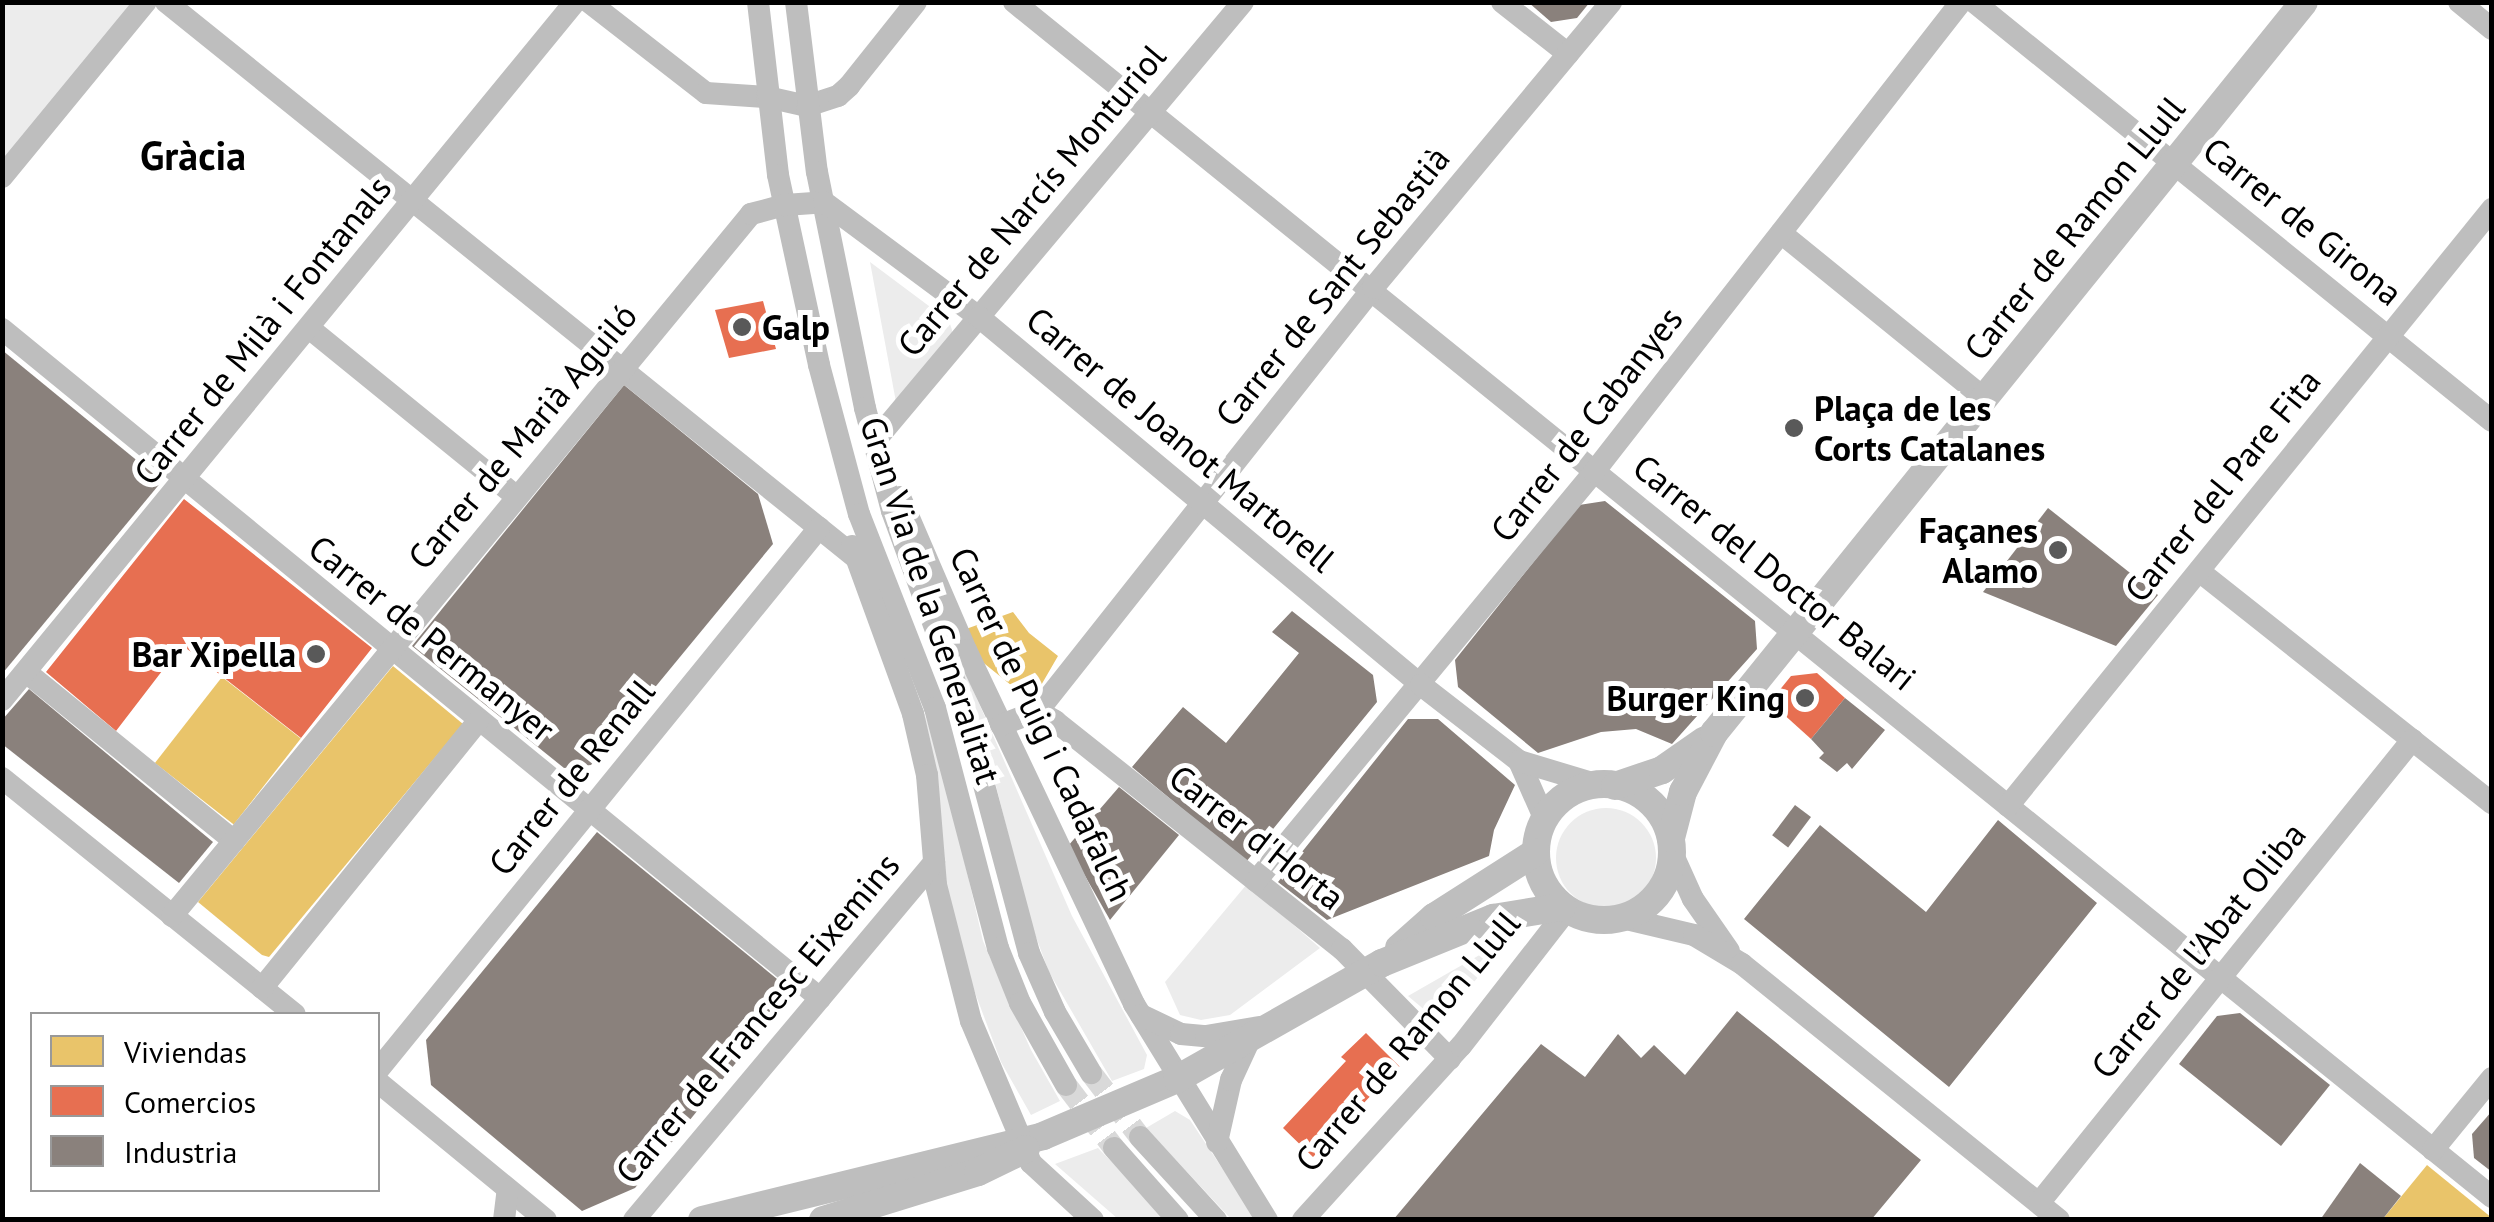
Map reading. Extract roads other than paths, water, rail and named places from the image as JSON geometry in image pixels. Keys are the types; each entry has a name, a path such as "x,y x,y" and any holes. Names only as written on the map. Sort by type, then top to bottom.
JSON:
{"main road":[{"name":"Carrer de Ramon Llull","path":"1714,733 2304,2"},
{"path":"1564,908 1542,879 1536,852 1545,820 1560,802 1662,770 1714,733"},
{"path":"822,1220 978,1172 1029,1142 1178,1079 1373,968 1494,918 1564,908 1595,920 1622,918 1655,896 1673,848 1689,779 1714,733"},
{"path":"1605,785 1644,796 1673,848"},
{"path":"1373,968 1434,917 1536,852"},
{"path":"702,1220 1029,1142"}],"street":[{"path":"2,178 146,2"},
{"path":"166,2 855,557"},
{"name":"Carrer de Milà i Fontanals","path":"2,700 575,2"},
{"path":"590,2 706,93 767,97 807,106 849,86 916,2"},
{"name":"Gran Via de la Generalitat","path":"758,2 767,97 785,205 859,514 936,708 998,948 1020,1003 1066,1085"},
{"name":"Gran Via de la Generalitat","path":"796,2 807,106 824,202 876,453 908,559 961,700 1024,938 1055,1012 1091,1073"},
{"name":"Carrer del Doctor Balari","path":"1014,2 1373,288 1594,472 2492,1197"},
{"name":"Carrer de Narcís Monturiol","path":"876,453 979,316 1242,2"},
{"path":"1502,2 1568,54"},
{"name":"Carrer de Sant Sebastià","path":"1047,716 1202,503 1373,288 1611,2"},
{"name":"Carrer de Cabanyes","path":"1256,880 1594,472 1961,2"},
{"name":"Carrer de Girona","path":"1974,2 2492,421"},
{"path":"2459,2 2492,29"},
{"path":"785,205 824,202"},
{"name":"Carrer de Joanot Martorell","path":"824,202 979,316 1420,685 1519,761 1605,785"},
{"name":"Carrer de Marià Aguiló","path":"172,916 751,214 785,205"},
{"name":"Carrer del Pare Fita","path":"2008,806 2492,209"},
{"path":"1781,233 1984,398"},
{"path":"309,328 517,498"},
{"name":"Carrer de Permanyer","path":"2,329 390,651 820,998"},
{"path":"839,438 842,495 855,557 912,714 927,775 934,862 958,982 1029,1142 1037,1173 1093,1220"},
{"name":"Carrer de Puig i Cadafalch","path":"876,453 911,520 1000,725 1140,1015 1266,1220"},
{"name":"Carrer de Renall","path":"380,1068 819,528"},
{"path":"2198,570 2492,803"},
{"path":"26,672 234,842"},
{"path":"1000,725 1047,716"},
{"name":"Carrer d'Horta","path":"1047,716 1342,949 1373,968 1450,1059"},
{"path":"262,988 478,722"},
{"name":"Carrer de l'Abat Oliba","path":"2039,1203 2412,740"},
{"name":"Carrer de Joanot Martorell","path":"1519,761 1545,820"},
{"path":"2,778 292,1012"},
{"path":"1673,848 1704,918 1742,964"},
{"name":"Carrer de Francesc Eixemins","path":"634,1220 934,862"},
{"name":"Carrer de Ramon Llull","path":"1303,1220 1450,1059 1564,908"},
{"path":"1622,918 1694,935 1742,964 2059,1220"},
{"path":"1140,1015 1181,1034 1206,1036 1277,1023"},
{"path":"1217,1142 1231,1080 1250,1038"},
{"path":"2433,1150 2492,1078"},
{"path":"380,1084 546,1220"},
{"path":"1140,1137 1216,1220"},
{"path":"1114,1148 1178,1220"},
{"path":"764,1220 818,1202 859,1182"},
{"path":"504,1220 508,1189"}],"tunnel":[{"path":"1091,1073 1140,1137"},
{"path":"1066,1085 1114,1148"}],"place":[{"name":"Galp","path":"742,327"},
{"name":"Plaça de les Corts Catalanes","path":"1794,428"},
{"name":"Façanes Alamo","path":"2058,550"},
{"name":"Bar Xipella","path":"316,654"},
{"name":"Burger King","path":"1805,698"}],"district":[{"name":"Gràcia","path":"193,155"}]}
